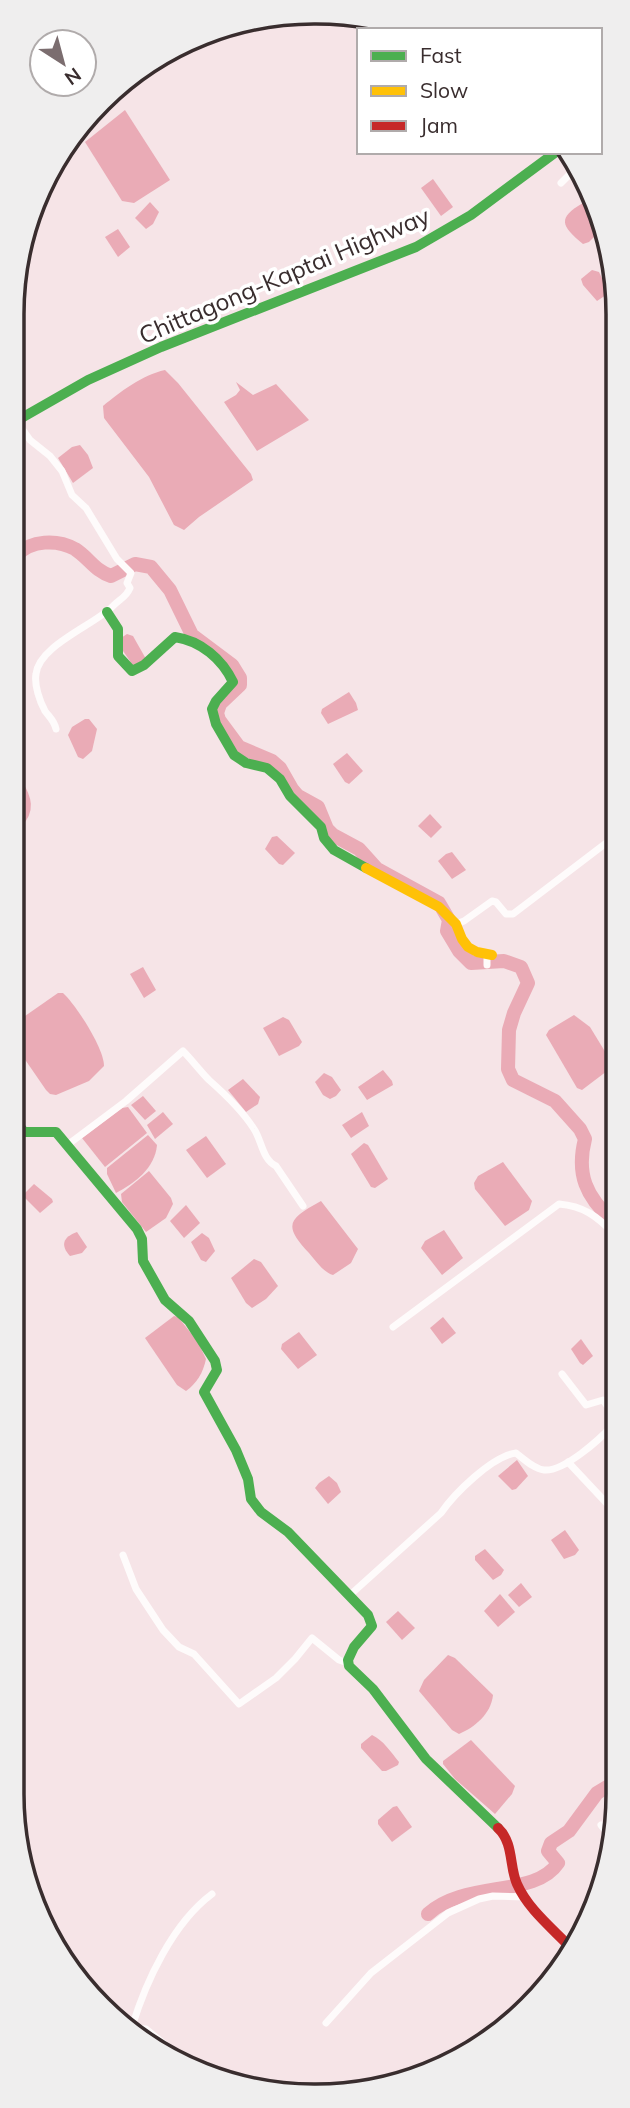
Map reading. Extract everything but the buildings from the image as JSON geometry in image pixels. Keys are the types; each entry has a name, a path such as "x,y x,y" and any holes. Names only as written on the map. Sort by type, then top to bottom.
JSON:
{"street":[{"name":"Chittagong-Kaptai Highway","path":"24,418 62,393 90,379 223,322 416,246 474,213 553,154"},
{"path":"561,183 569,175"},
{"path":"24,431 62,471 72,495 86,508 120,562 131,573 126,597 41,659 36,673 37,687 46,712 54,719 56,729"},
{"path":"107,612 118,629 118,656 132,671 144,665 175,637 183,637 214,657 235,675 231,687 216,701 212,709 216,724 234,755 246,762 267,768 280,779 290,796 321,827 324,838 334,850 439,906 443,914 456,924 460,938 470,949 488,958"},
{"path":"456,924 492,901 506,914 513,914 606,843"},
{"path":"66,1146 126,1101 183,1051 247,1119 261,1140 271,1163 276,1166 303,1206"},
{"path":"24,1132 56,1132 133,1223 142,1239 143,1261 165,1300 185,1316 212,1355 217,1370 204,1392 236,1450 248,1479 251,1499 261,1512 288,1532 369,1615 372,1626 354,1647 348,1663"},
{"path":"393,1327 559,1204 575,1206 598,1217 606,1226"},
{"path":"562,1374 586,1405 604,1400 606,1403"},
{"path":"349,1595 441,1513 451,1498 509,1454 516,1453 535,1467 544,1470 555,1469 568,1462 606,1431"},
{"path":"568,1462 606,1503"},
{"path":"123,1555 136,1589 163,1630 179,1647 194,1654 239,1704 276,1678 312,1638 339,1660 348,1663 373,1689 426,1759 503,1832 512,1850 515,1878 523,1894 565,1941"},
{"path":"135,2020 140,2001 158,1963 188,1918 212,1894"},
{"path":"326,2023 371,1973 448,1913 479,1899 523,1894"}],"shaded area":[{"path":"125,110 170,180 134,203 122,201 85,142"},
{"path":"433,179 453,207 441,216 421,188"},
{"path":"150,202 159,212 153,224 146,229 135,218"},
{"path":"583,203 595,236 583,244 566,227 566,218"},
{"path":"118,229 130,247 118,257 105,237"},
{"path":"592,270 599,272 605,296 597,301 581,279"},
{"path":"165,370 251,474 253,480 184,530 174,525 149,477 104,418 103,406 140,380"},
{"path":"236,382 253,395 276,384 309,420 257,451 224,402 240,390"},
{"path":"80,445 93,468 73,483 58,458 72,447"},
{"path":"127,634 133,636 146,659 134,667 119,645 121,638"},
{"path":"349,692 358,710 328,724 321,713 322,709"},
{"path":"89,719 97,729 92,751 83,759 78,757 68,735 72,727"},
{"path":"347,753 363,771 349,784 333,764"},
{"path":"430,814 442,827 431,838 418,826"},
{"path":"277,836 295,853 283,865 265,849 272,837"},
{"path":"452,852 466,870 452,879 438,861"},
{"path":"143,967 156,990 144,998 130,974"},
{"path":"58,993 63,993 94,1038 104,1066 89,1081 56,1095 50,1094 24,1058 24,1017"},
{"path":"574,1015 590,1027 606,1053 606,1072 582,1090 577,1088 546,1035 549,1030"},
{"path":"283,1017 289,1020 302,1042 279,1056 263,1028"},
{"path":"383,1070 393,1085 367,1100 358,1087"},
{"path":"324,1073 332,1077 341,1090 330,1099 323,1095 315,1082"},
{"path":"243,1079 260,1097 258,1104 246,1112 228,1090"},
{"path":"143,1096 156,1111 145,1120 131,1105"},
{"path":"128,1107 147,1133 105,1167 82,1138 122,1108"},
{"path":"163,1112 173,1124 155,1139 147,1125"},
{"path":"362,1112 369,1126 351,1138 342,1125"},
{"path":"148,1135 157,1145 152,1161 137,1179 116,1193 107,1168"},
{"path":"206,1136 226,1164 207,1178 186,1150"},
{"path":"364,1143 368,1145 388,1179 375,1188 371,1187 351,1154"},
{"path":"503,1162 532,1201 529,1210 505,1226 475,1189 474,1183 478,1176"},
{"path":"149,1171 173,1204 166,1218 146,1232 122,1202 121,1194"},
{"path":"34,1184 53,1202 40,1213 25,1198 25,1193"},
{"path":"321,1201 358,1249 351,1263 333,1275 317,1263 292,1229 296,1218"},
{"path":"186,1205 200,1223 184,1238 170,1221"},
{"path":"444,1230 463,1258 442,1275 421,1248 425,1241"},
{"path":"77,1232 87,1247 82,1253 70,1256 64,1242"},
{"path":"202,1233 209,1238 215,1251 206,1262 201,1260 191,1242"},
{"path":"254,1259 261,1262 278,1286 266,1299 252,1308 231,1278"},
{"path":"174,1316 178,1317 198,1342 206,1359 199,1377 186,1391 177,1385 145,1338"},
{"path":"443,1317 456,1333 442,1344 430,1328"},
{"path":"299,1332 317,1355 298,1369 281,1349 282,1344"},
{"path":"581,1339 593,1356 583,1365 571,1349"},
{"path":"517,1460 528,1476 512,1490 498,1476"},
{"path":"329,1476 337,1483 341,1492 328,1504 315,1488"},
{"path":"565,1530 579,1550 575,1555 564,1559 551,1540"},
{"path":"485,1549 504,1570 493,1580 475,1560 475,1556"},
{"path":"521,1583 532,1597 519,1607 508,1595"},
{"path":"500,1594 515,1612 498,1627 484,1611"},
{"path":"398,1611 415,1628 402,1640 386,1622"},
{"path":"448,1655 455,1658 493,1695 489,1708 481,1719 459,1734 452,1730 419,1691 424,1680"},
{"path":"372,1735 387,1747 399,1762 398,1765 382,1771 361,1748 361,1744"},
{"path":"471,1740 515,1786 512,1794 495,1814 455,1779 443,1764 443,1761"},
{"path":"397,1806 412,1827 392,1842 378,1824 378,1820"}],"waterway":[{"path":"24,549 44,543 68,546 111,576 135,564 151,567 170,590 192,635 232,665 240,678 240,685 220,704 217,713 219,720 239,747 272,761 280,768 298,796 318,807 327,829 333,835 359,849 377,869 439,903 449,920 447,931 459,951 471,963 504,961 521,967 528,983 509,1030 508,1069 513,1080 555,1101 580,1129 585,1139 582,1163 586,1184 590,1194 606,1214"},
{"path":"24,804 24,809"},
{"path":"428,1914 443,1903 479,1892 517,1886 547,1874 558,1863 548,1851 551,1843 569,1831 597,1793 606,1788"}],"traffic: fast":[{"path":"24,417 88,380 161,347 416,247 471,215 553,154"},
{"path":"107,612 118,629 118,656 132,671 144,665 175,637 193,642 210,652 233,682 212,709 216,724 234,755 246,763 267,768 280,779 290,796 321,827 324,838 334,850 366,868"},
{"path":"24,1132 56,1132 137,1229 142,1239 143,1261 165,1300 189,1321 215,1361 217,1370 204,1392 236,1450 248,1479 251,1499 261,1512 288,1532 368,1615 372,1626 354,1647 348,1660 349,1666 373,1689 426,1759 498,1828"}],"traffic: slow":[{"path":"366,868 439,907 456,924 468,947 492,955"}],"traffic: jam":[{"path":"498,1828 507,1841 517,1884 527,1902 565,1942"}]}
